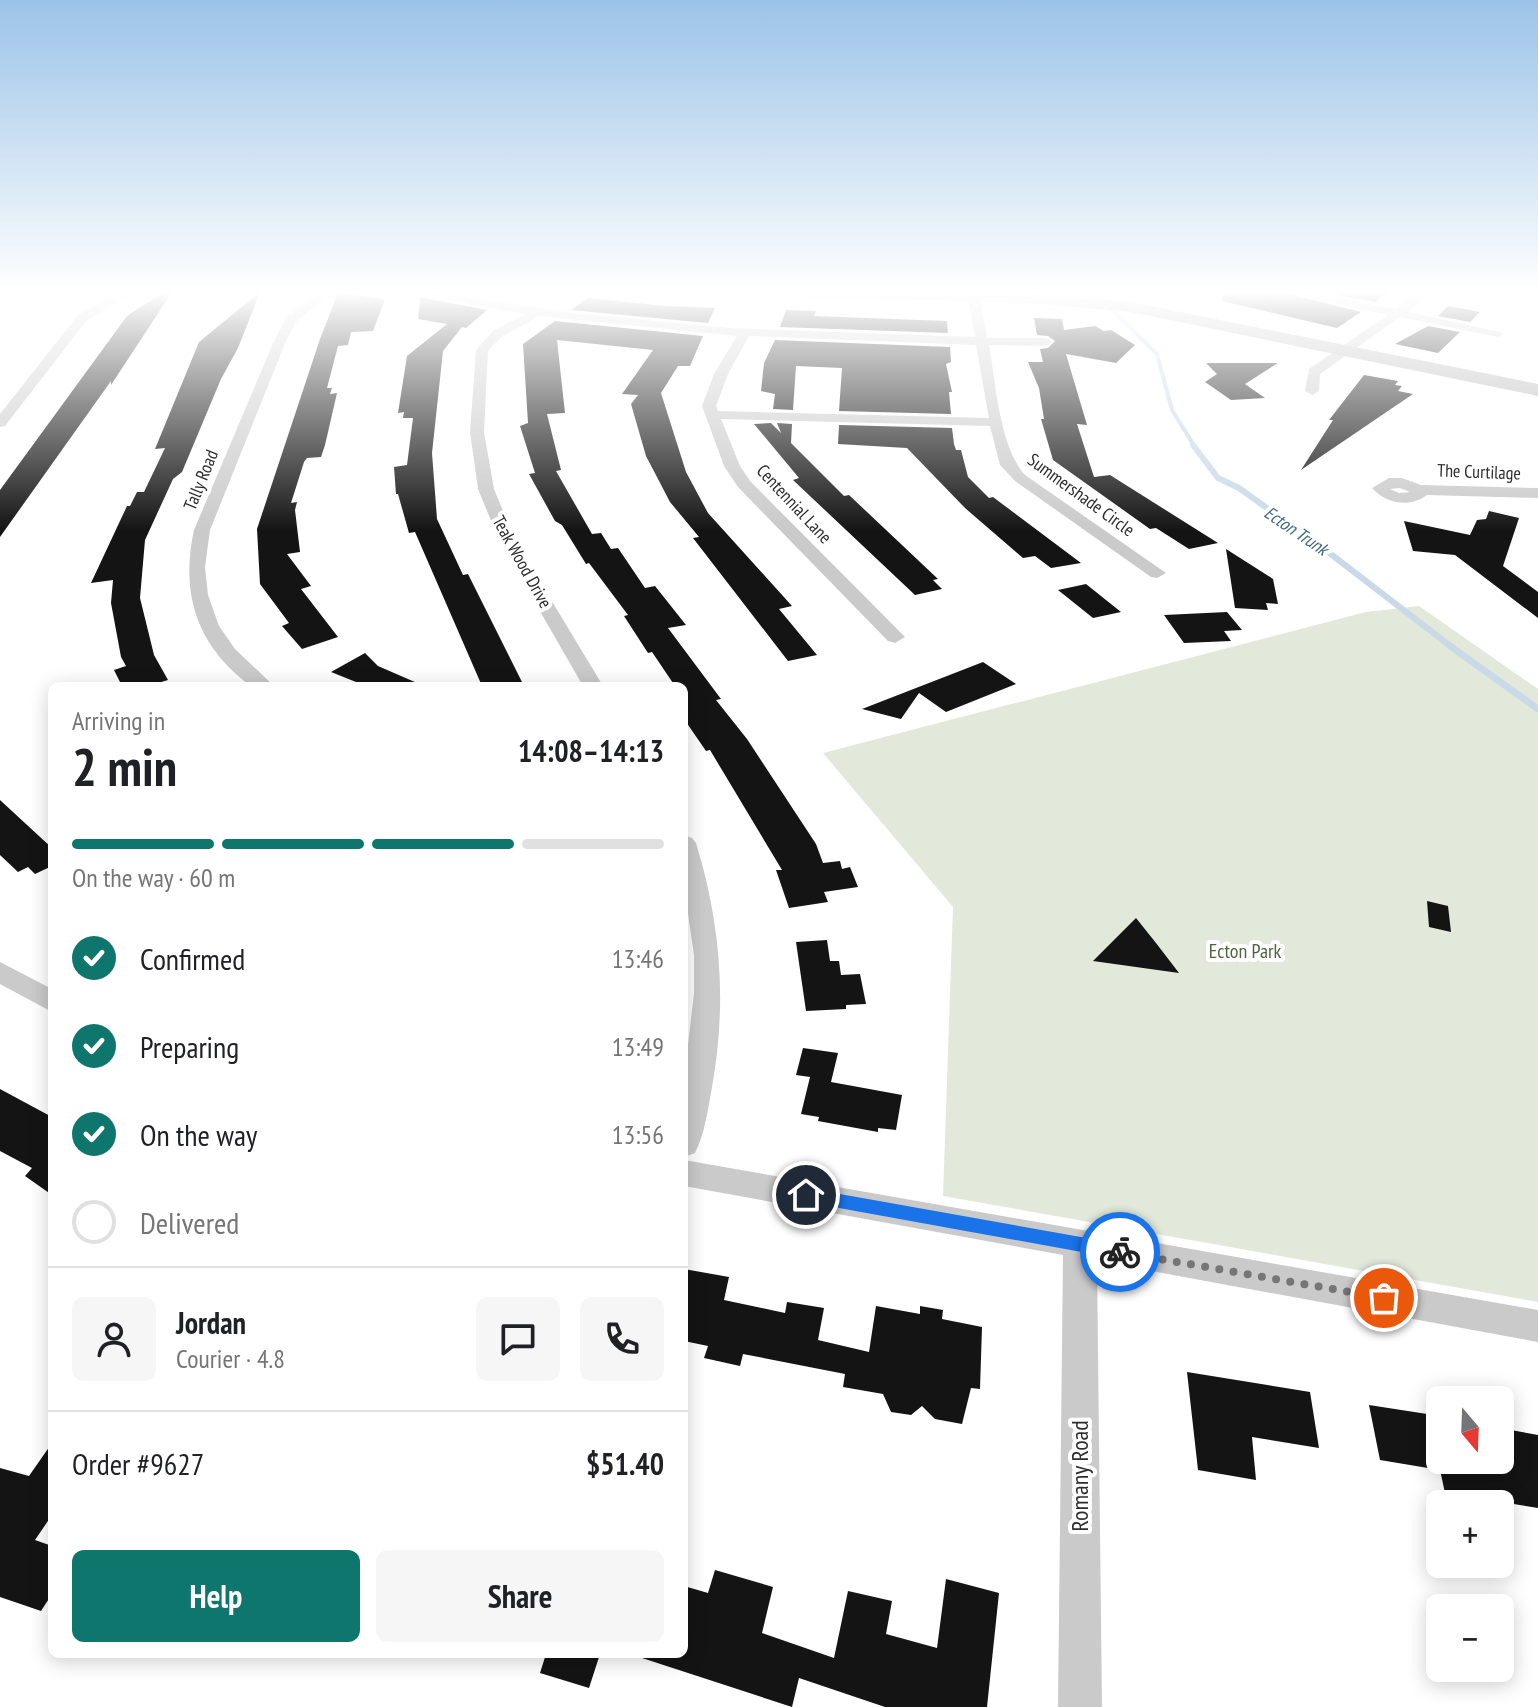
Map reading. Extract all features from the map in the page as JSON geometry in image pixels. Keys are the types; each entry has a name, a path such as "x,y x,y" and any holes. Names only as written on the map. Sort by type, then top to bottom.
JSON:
{"main road":[{"path":"1455,372 1535,388"}],"street":[{"path":"0,423 40,372"},
{"name":"Tally Road","path":"260,682 229,654 205,616 196,578 202,530 267,372"},
{"name":"Teak Wood Drive","path":"481,372 478,452 486,489 503,531 591,682"},
{"path":"724,372 711,396 711,415 996,422"},
{"name":"Summershade Circle","path":"988,372 1003,456 1012,470 1157,573"},
{"path":"1312,391 1314,372"},
{"name":"Centennial Lane","path":"711,415 732,466 744,484 895,637"},
{"name":"The Curtilage","path":"1418,490 1538,493"},
{"path":"688,855 699,888 709,980 705,1058 688,1128"},
{"path":"0,972 48,1000"},
{"path":"688,1174 1538,1326"},
{"name":"Romany Road","path":"1080,1245 1080,1707"}],"green space":[{"name":"Ecton Park","path":"1419,606 1538,689 1538,1302 943,1196 953,907 823,753 1366,612"}],"building":[{"path":"86,372 120,372 0,537 0,490"},
{"path":"187,372 225,372 182,472 173,479 145,540 140,598 154,655 168,680 120,682 114,670 126,666 121,657 111,603 113,580 91,583 127,506 130,506 137,492 144,492 165,448 155,449"},
{"path":"309,372 331,372 327,388 332,388 330,394 337,393 325,445 321,457 307,458 304,462 291,503 297,502 295,510 300,552 287,554 311,586 301,589 338,637 302,649 282,626 289,623 260,584 257,529"},
{"path":"405,372 441,372 432,453 437,519 463,575 468,574 522,682 480,682 415,532 409,533 396,494 394,467 407,465 413,418 403,418 404,412 398,413"},
{"path":"525,372 560,372 565,413 547,414 561,470 556,471 592,534 601,533 611,549 618,548 645,588 655,586 686,625 668,628 721,699 716,700 747,739 816,844 823,863 840,861 842,869 850,867 858,887 824,892 828,902 789,908 776,870 782,870 710,750 706,751 688,725 688,682 672,682 652,652 648,653 624,616 628,615 589,563 586,564 562,525 555,521 529,474 535,473 520,426 528,423"},
{"path":"638,372 674,372 661,393 686,472 708,513 792,606 779,609 817,655 788,661 693,538 699,537 670,502 646,456 631,404 638,395 622,394"},
{"path":"763,372 796,372 793,410 773,409 775,394 761,391"},
{"path":"842,372 948,372 952,392 949,392 951,414 839,411"},
{"path":"1032,372 1071,372 1087,425 1077,424 1094,477 1110,475 1218,543 1189,549 1156,528 1150,529 1053,460 1041,419 1044,419 1039,388"},
{"path":"1215,372 1264,372 1245,384 1265,398 1231,400 1205,382 1217,374"},
{"path":"1364,375 1398,381 1395,385 1402,386 1398,391 1413,394 1301,470 1333,420 1329,420"},
{"path":"771,423 781,433 777,423 792,424 791,443 844,496 849,495 938,579 933,580 942,589 915,595 793,480 799,478 754,424"},
{"path":"839,425 952,428 954,444 956,450 961,450 968,477 989,498 993,497 1081,563 1051,568 1035,556 1023,558 965,508 907,448 838,444"},
{"path":"1489,511 1519,518 1503,566 1538,592 1538,618 1455,555 1413,551 1404,521 1470,535 1477,520 1486,519"},
{"path":"1226,549 1273,579 1278,604 1266,603 1268,610 1235,608"},
{"path":"1086,584 1121,612 1093,618 1058,590"},
{"path":"1227,612 1242,630 1224,631 1231,641 1184,643 1164,615"},
{"path":"365,653 378,666 415,682 356,682 331,672"},
{"path":"983,662 1016,684 946,712 919,693 901,719 862,709"},
{"path":"0,800 48,844 48,868 35,874 28,867 18,872 0,855"},
{"path":"1427,901 1448,906 1451,932 1429,927"},
{"path":"1136,918 1156,943 1179,973 1093,961"},
{"path":"827,940 830,961 839,961 841,975 860,974 866,1004 846,1005 846,1009 806,1011 796,942"},
{"path":"803,1048 838,1053 831,1082 902,1095 896,1130 878,1128 878,1132 818,1121 819,1117 801,1114 810,1077 796,1075"},
{"path":"0,1089 48,1115 48,1192 25,1176 32,1168 0,1151"},
{"path":"688,1270 729,1277 724,1300 785,1313 787,1302 824,1308 818,1340 869,1352 876,1306 920,1314 920,1306 943,1310 942,1319 982,1327 980,1389 971,1388 962,1424 935,1419 922,1406 911,1415 891,1412 883,1394 843,1387 845,1374 743,1354 740,1366 704,1358 708,1346 688,1342"},
{"path":"1187,1372 1310,1392 1319,1448 1252,1437 1256,1480 1198,1470"},
{"path":"1369,1405 1426,1414 1426,1468 1380,1460"},
{"path":"1514,1431 1538,1435 1538,1508 1514,1504 1514,1490 1444,1490 1441,1474 1514,1474"},
{"path":"48,1449 48,1521 35,1540 48,1545 48,1600 41,1611 0,1597 0,1468 29,1476"},
{"path":"715,1570 773,1587 762,1633 834,1658 848,1591 892,1601 886,1634 937,1648 946,1579 999,1593 987,1707 885,1707 799,1678 792,1707 642,1658 688,1658 688,1587 708,1593"},
{"path":"545,1658 599,1658 589,1688 540,1673"}],"waterway":[{"name":"Ecton Trunk","path":"1162,372 1172,410 1195,447"},
{"name":"Ecton Trunk","path":"1193,445 1218,478 1239,488 1332,555 1453,648"},
{"name":"Ecton Trunk","path":"1450,646 1538,709"}],"way so far":[{"path":"1120,1252 1384,1298"}],"route":[{"path":"806,1195 1120,1252"}]}
